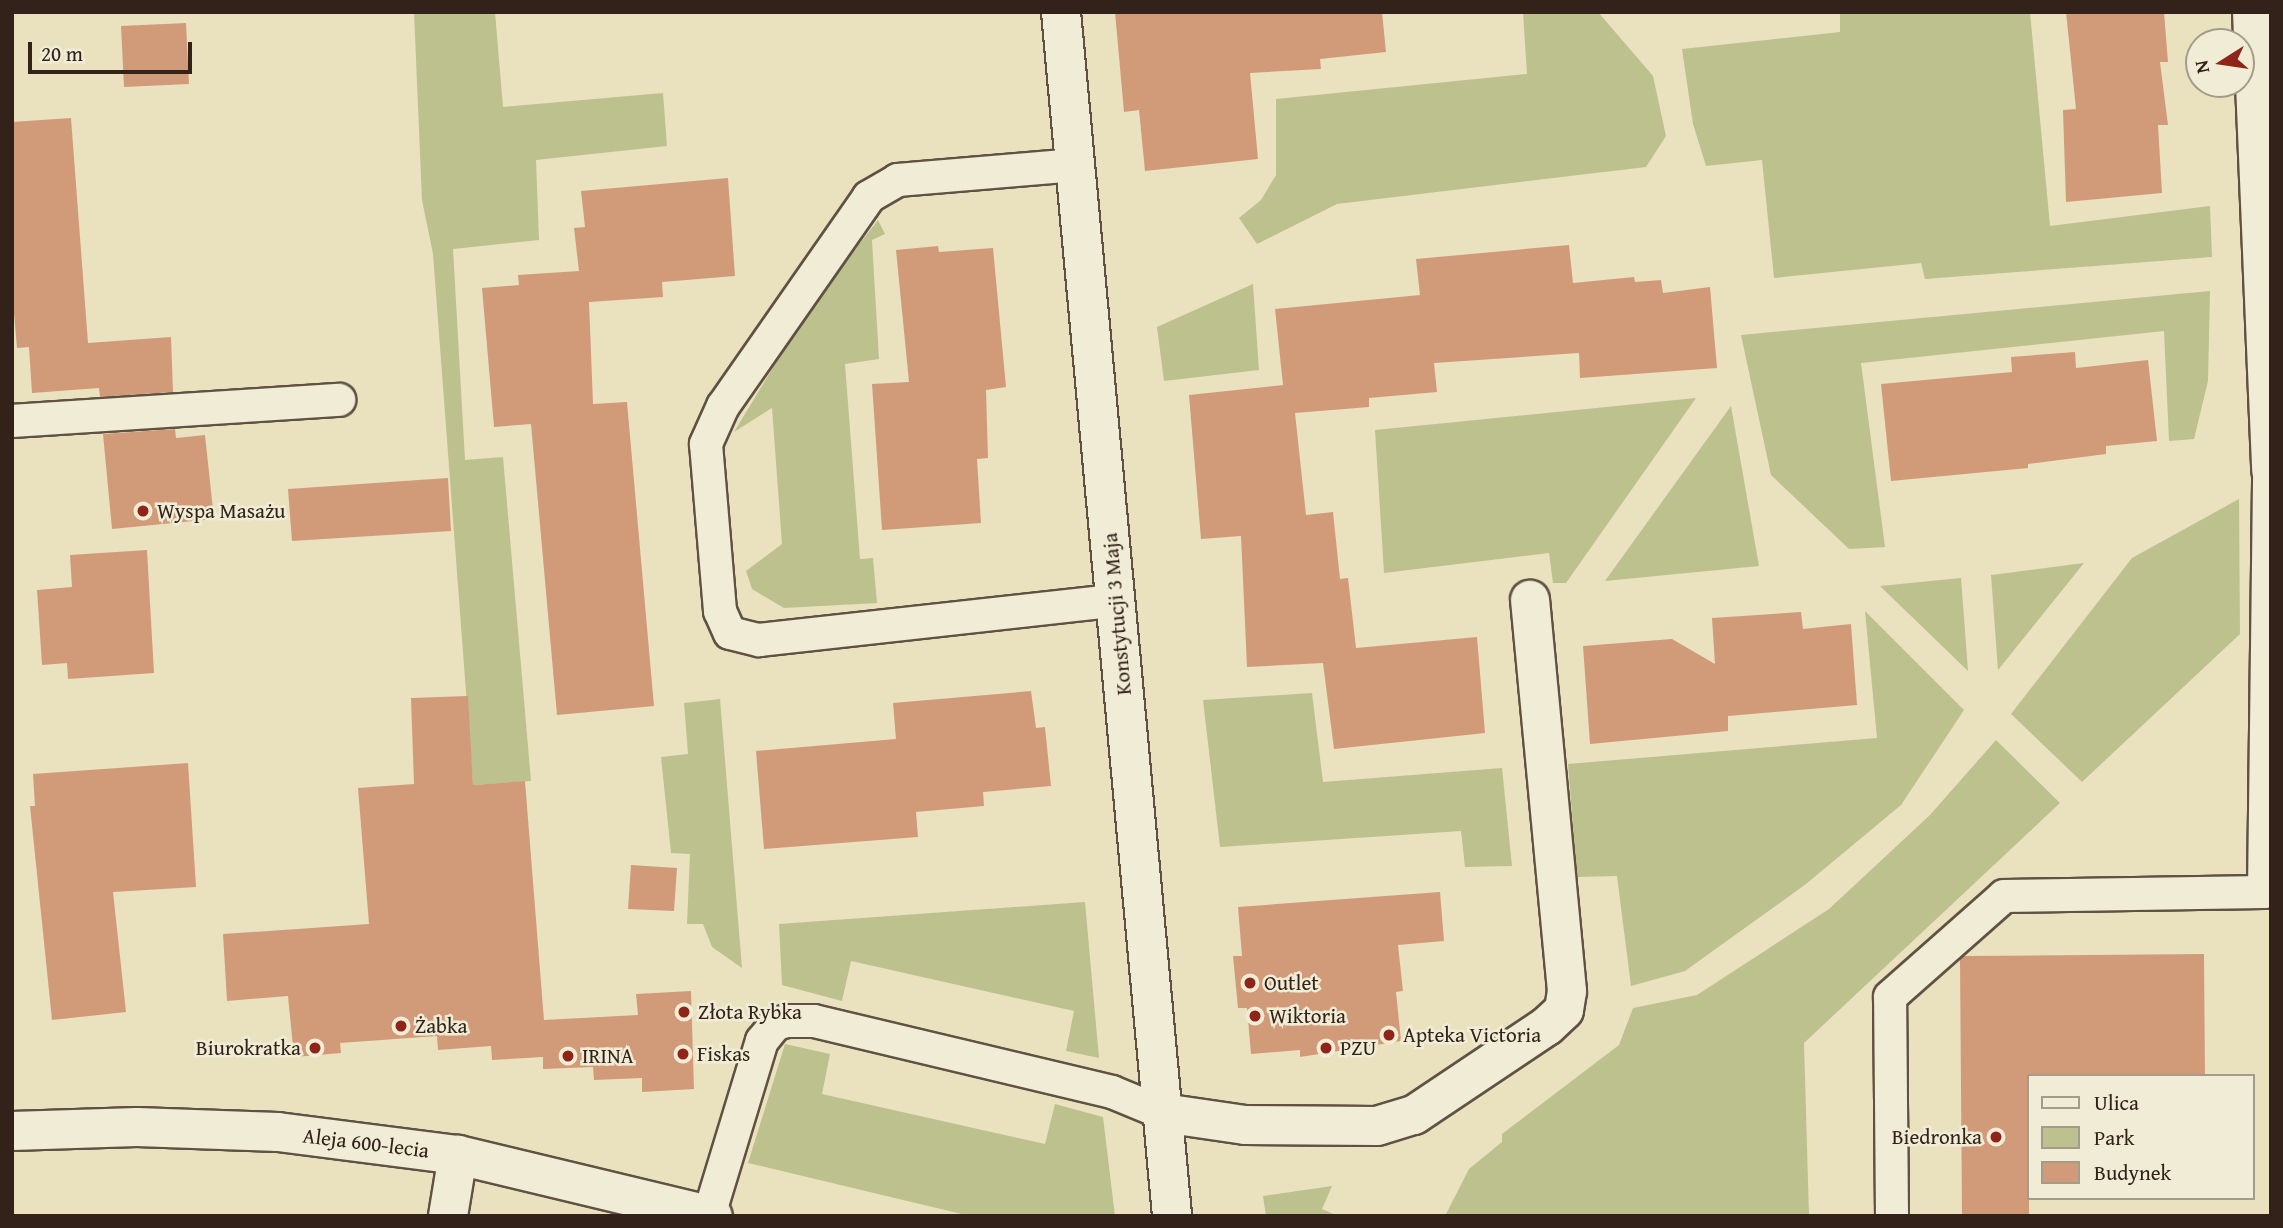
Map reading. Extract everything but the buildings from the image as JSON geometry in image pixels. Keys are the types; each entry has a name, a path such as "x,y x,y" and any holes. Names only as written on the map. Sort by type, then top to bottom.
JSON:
{"street":[{"name":"Konstytucji 3 Maja","path":"1061,12 1172,1216"},
{"path":"2252,12 2270,471"},
{"path":"1163,1113 1245,1125 1377,1126 1414,1115 1547,1026 1564,1010 1567,991 1530,600"},
{"name":"Aleja 600-lecia","path":"12,1131 137,1127 278,1132 458,1155 711,1215"},
{"path":"448,1216 458,1155"}],"lane":[{"path":"1076,165 898,180 869,197 723,406 706,444 720,611 730,633 760,640 1115,601"},
{"path":"12,421 339,400"},
{"path":"1892,1216 1890,997 2004,896 2264,892 2270,471"},
{"path":"711,1215 762,1041 776,1024 787,1021 814,1021 1098,1089 1163,1113"}],"green space":[{"path":"414,12 495,12 503,107 663,93 667,146 536,160 539,240 453,249 465,460 503,457 531,781 473,785 433,254 422,200"},
{"path":"1523,12 1598,12 1653,76 1666,136 1646,167 1337,204 1257,244 1239,218 1261,200 1276,175 1276,99 1527,74"},
{"path":"1840,12 2030,12 2050,226 2210,206 2212,257 1925,279 1921,263 1774,278 1762,160 1706,166 1693,124 1682,49 1840,32"},
{"path":"878,220 885,234 872,240 879,359 845,364 860,559 873,558 877,603 784,608 752,589 746,571 782,544 772,408 734,432 808,310"},
{"path":"1253,284 1259,370 1164,381 1157,327"},
{"path":"2210,291 2208,381 2194,439 2169,441 2164,331 1861,363 1885,547 1849,549 1771,475 1741,335"},
{"path":"1696,398 1566,583 1553,583 1549,553 1384,573 1375,430"},
{"path":"1731,406 1759,566 1605,581"},
{"path":"2239,499 2240,634 2082,782 2011,714 2132,558"},
{"path":"2084,563 1998,670 1991,575"},
{"path":"1961,578 1968,671 1880,586"},
{"path":"1865,611 1964,710 1901,805 1806,884 1685,971 1631,986 1617,876 1577,877 1568,764 1877,738"},
{"path":"1312,693 1323,782 1502,768 1512,866 1465,867 1461,831 1220,847 1203,700"},
{"path":"720,699 742,968 712,947 703,924 687,924 690,854 671,853 661,757 688,754 684,703"},
{"path":"1996,740 2060,803 1804,1043 1809,1216 1445,1216 1469,1169 1502,1142 1502,1134 1619,1045 1633,1008 1697,995 1829,909 1930,815"},
{"path":"1085,902 1099,1058 1066,1051 1074,1011 851,961 842,1001 782,985 779,924"},
{"path":"785,1044 830,1054 822,1094 1045,1144 1055,1104 1103,1117 1115,1216 970,1216 748,1163"},
{"path":"1332,1186 1322,1209 1338,1216 1266,1216 1263,1196"}],"place":[{"name":"Wyspa Masażu","path":"143,511"},
{"name":"Outlet","path":"1250,983"},
{"name":"Złota Rybka","path":"684,1012"},
{"name":"Wiktoria","path":"1255,1016"},
{"name":"Żabka","path":"401,1026"},
{"name":"Apteka Victoria","path":"1389,1035"},
{"name":"Biurokratka","path":"315,1048"},
{"name":"PZU","path":"1326,1048"},
{"name":"Fiskas","path":"683,1054"},
{"name":"IRINA","path":"568,1056"},
{"name":"Biedronka","path":"1996,1137"}]}
